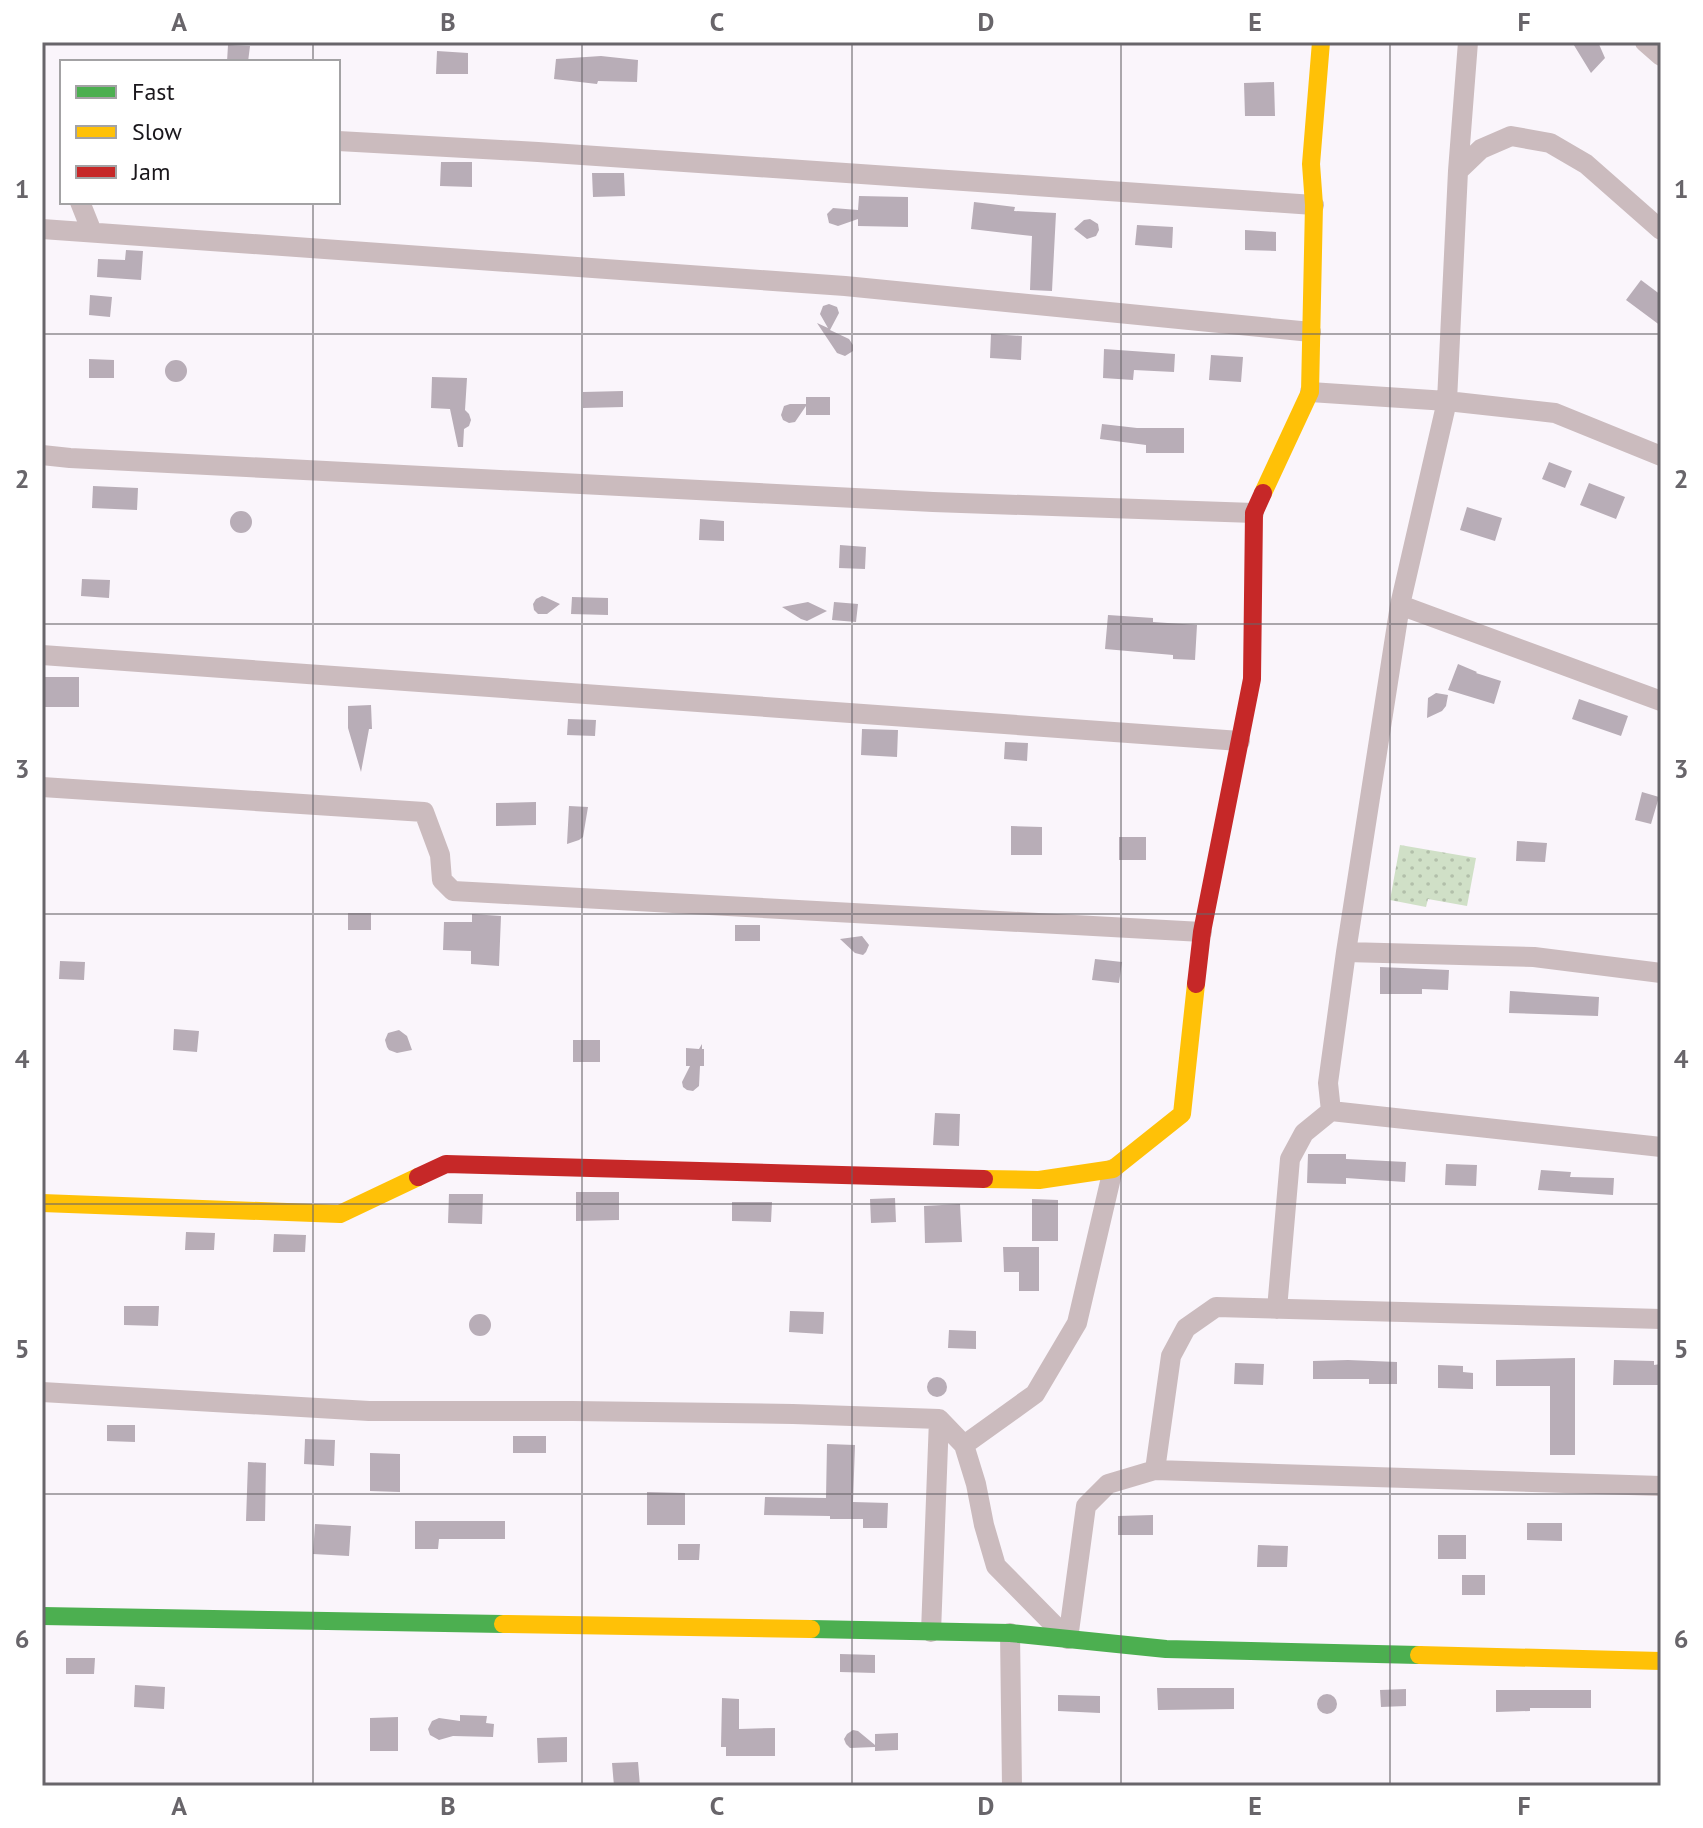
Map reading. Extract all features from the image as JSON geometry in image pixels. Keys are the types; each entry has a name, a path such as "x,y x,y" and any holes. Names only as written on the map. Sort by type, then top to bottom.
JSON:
{"street":[{"path":"42,1203 340,1214 446,1164 1039,1180 1113,1169 1182,1114 1202,932 1252,679 1254,513 1310,392 1314,205 1311,164 1321,42"},
{"path":"1331,1111 1328,1083 1400,605 1447,401 1458,171 1468,42"},
{"path":"1645,42 1661,56"},
{"path":"1458,171 1481,149 1511,136 1550,143 1586,164 1661,230"},
{"path":"340,141 1314,205"},
{"path":"81,204 92,232"},
{"path":"42,229 845,286 1311,332"},
{"path":"1310,392 1447,401 1555,413 1661,456"},
{"path":"42,455 933,502 1254,513"},
{"path":"1400,605 1661,701"},
{"path":"42,655 1240,741"},
{"path":"42,787 424,812 440,855 442,880 453,891 1202,932"},
{"path":"1346,952 1534,957 1661,973"},
{"path":"1277,1309 1290,1159 1304,1133 1331,1111 1661,1147"},
{"path":"964,1445 1035,1394 1077,1323 1113,1169"},
{"path":"1155,1470 1171,1356 1186,1328 1216,1307 1661,1319"},
{"path":"42,1392 369,1411 793,1414 939,1419 964,1445 996,1566 1068,1639"},
{"path":"931,1632 939,1419"},
{"path":"1068,1639 1086,1506 1108,1484 1155,1470 1661,1486"},
{"path":"42,1616 1010,1633 1166,1649 1661,1661"},
{"path":"1010,1633 1012,1786"}],"green space":[{"path":"1400,845 1476,858 1467,906 1428,899 1426,907 1390,900"}],"building":[{"path":"1572,42 1598,42 1605,58 1591,73"},
{"path":"228,45 250,46 248,60 227,60"},
{"path":"437,51 468,53 468,74 436,74"},
{"path":"601,56 638,60 637,82 598,81 597,84 554,79 556,59"},
{"path":"1274,82 1275,116 1245,116 1244,83"},
{"path":"441,162 472,162 472,187 440,186"},
{"path":"592,173 624,173 625,196 593,197"},
{"path":"859,196 908,197 908,227 858,226 858,219 838,226 829,223 827,214 833,208 858,210"},
{"path":"974,202 1015,207 1014,211 1056,213 1052,291 1030,290 1032,236 971,229"},
{"path":"1090,219 1098,224 1099,230 1096,236 1087,239 1074,229"},
{"path":"1137,225 1173,227 1172,248 1135,245"},
{"path":"1245,230 1276,232 1276,251 1245,250"},
{"path":"126,250 143,251 141,280 97,277 98,259 125,260"},
{"path":"1641,280 1661,295 1661,326 1626,300"},
{"path":"90,295 112,297 110,317 89,315"},
{"path":"829,304 837,307 839,313 830,330 849,339 853,345 853,351 845,356 837,353 817,323 828,328 820,314 823,306"},
{"path":"991,334 1022,336 1021,360 990,358"},
{"path":"1104,349 1175,354 1174,372 1134,370 1133,380 1103,378"},
{"path":"1211,355 1243,357 1241,382 1209,380"},
{"path":"89,359 114,360 114,378 89,378"},
{"path":"176,360 187,371 176,382 165,371"},
{"path":"432,377 467,378 465,410 471,420 464,429 463,447 458,447 450,409 431,408"},
{"path":"623,391 623,407 583,408 583,392"},
{"path":"806,397 830,397 830,415 806,415 806,406 795,422 783,420 784,406 806,404"},
{"path":"1102,424 1184,428 1184,453 1146,453 1146,445 1100,439"},
{"path":"1549,462 1572,471 1565,488 1542,479"},
{"path":"1589,483 1625,497 1616,519 1580,505"},
{"path":"93,486 138,488 137,510 92,508"},
{"path":"1467,507 1502,518 1495,541 1460,530"},
{"path":"241,511 249,514 252,522 249,530 241,533 233,530 230,522 233,514"},
{"path":"700,519 724,521 724,541 699,540"},
{"path":"840,545 866,547 865,569 839,568"},
{"path":"82,579 110,580 109,598 81,596"},
{"path":"542,596 560,604 547,614 538,614 533,604"},
{"path":"572,597 608,598 608,615 571,614"},
{"path":"808,602 827,611 807,621 782,607"},
{"path":"834,602 858,604 856,622 832,620"},
{"path":"1108,615 1197,625 1195,660 1105,649"},
{"path":"1458,664 1501,681 1494,704 1448,690"},
{"path":"42,677 79,677 79,707 42,707"},
{"path":"1436,693 1448,695 1446,706 1427,718 1428,698"},
{"path":"1579,699 1628,716 1621,736 1572,719"},
{"path":"371,705 372,729 369,729 361,772 348,728 348,706"},
{"path":"568,719 596,720 595,736 567,735"},
{"path":"862,729 898,730 897,757 861,755"},
{"path":"1005,742 1028,743 1027,761 1004,759"},
{"path":"1642,792 1659,797 1651,824 1635,820"},
{"path":"536,802 536,825 496,826 496,803"},
{"path":"569,806 588,807 583,837 567,844"},
{"path":"1011,826 1042,827 1042,855 1011,855"},
{"path":"1119,837 1146,837 1146,860 1119,860"},
{"path":"1517,841 1547,843 1545,862 1516,861"},
{"path":"348,913 371,913 371,930 348,930"},
{"path":"472,914 501,916 499,966 471,964 471,951 443,950 444,922 472,922"},
{"path":"735,925 760,925 760,941 735,941"},
{"path":"862,936 869,945 863,955 855,953 840,939"},
{"path":"1095,959 1122,962 1119,983 1092,980"},
{"path":"60,961 85,962 84,980 59,979"},
{"path":"1380,967 1449,970 1448,990 1422,989 1422,994 1380,994"},
{"path":"1510,991 1599,997 1598,1016 1509,1013"},
{"path":"174,1029 199,1031 197,1052 173,1050"},
{"path":"399,1030 407,1036 412,1050 397,1053 387,1047 385,1040 388,1033"},
{"path":"573,1040 600,1040 600,1062 573,1062"},
{"path":"702,1044 704,1066 700,1066 699,1086 693,1091 687,1090 682,1082 690,1066 686,1066 686,1048 699,1049"},
{"path":"935,1113 960,1114 959,1146 933,1145"},
{"path":"1308,1154 1346,1154 1346,1159 1406,1162 1405,1182 1346,1178 1346,1184 1307,1183"},
{"path":"1446,1164 1477,1165 1476,1186 1445,1185"},
{"path":"1541,1170 1571,1172 1570,1177 1614,1178 1613,1195 1538,1190"},
{"path":"576,1192 619,1192 619,1220 576,1221"},
{"path":"449,1194 483,1194 482,1224 448,1223"},
{"path":"895,1198 896,1222 871,1223 870,1199"},
{"path":"1032,1199 1058,1200 1058,1241 1032,1241"},
{"path":"732,1202 772,1202 771,1222 732,1221"},
{"path":"960,1204 962,1242 925,1243 924,1206"},
{"path":"186,1232 215,1233 214,1250 185,1250"},
{"path":"274,1234 306,1235 305,1252 273,1252"},
{"path":"1003,1247 1039,1247 1039,1291 1019,1291 1019,1272 1004,1272"},
{"path":"124,1306 159,1306 158,1326 124,1325"},
{"path":"790,1311 824,1312 823,1334 789,1332"},
{"path":"480,1314 488,1317 491,1325 488,1333 480,1336 472,1333 469,1325 472,1317"},
{"path":"949,1330 976,1331 976,1349 948,1348"},
{"path":"1575,1358 1575,1455 1550,1455 1550,1386 1496,1386 1496,1360"},
{"path":"1614,1360 1661,1364 1661,1385 1613,1385"},
{"path":"1313,1361 1397,1362 1397,1384 1369,1384 1369,1379 1313,1379"},
{"path":"1235,1363 1264,1364 1263,1385 1234,1384"},
{"path":"1438,1365 1463,1366 1463,1372 1473,1373 1473,1389 1438,1388"},
{"path":"937,1377 944,1380 947,1387 944,1394 937,1397 930,1394 927,1387 930,1380"},
{"path":"107,1425 135,1425 135,1442 107,1441"},
{"path":"513,1436 546,1436 546,1453 513,1453"},
{"path":"305,1439 335,1440 334,1466 304,1464"},
{"path":"827,1444 855,1445 853,1502 888,1503 887,1528 863,1528 863,1519 764,1515 765,1497 826,1498"},
{"path":"370,1453 400,1454 400,1492 370,1491"},
{"path":"248,1462 266,1463 265,1521 246,1521"},
{"path":"647,1492 685,1493 685,1525 647,1525"},
{"path":"1153,1515 1153,1535 1118,1535 1118,1516"},
{"path":"415,1521 505,1521 505,1539 439,1539 438,1549 415,1549"},
{"path":"1527,1523 1562,1523 1562,1541 1527,1540"},
{"path":"315,1524 351,1526 349,1556 313,1554"},
{"path":"1438,1535 1466,1535 1466,1559 1438,1559"},
{"path":"678,1544 700,1544 699,1560 678,1560"},
{"path":"1258,1545 1288,1546 1287,1567 1257,1567"},
{"path":"1462,1575 1485,1575 1485,1595 1462,1595"},
{"path":"840,1654 875,1655 875,1673 840,1672"},
{"path":"66,1658 95,1658 94,1674 66,1674"},
{"path":"135,1685 165,1687 164,1709 134,1707"},
{"path":"1157,1688 1234,1688 1234,1709 1158,1710"},
{"path":"1406,1689 1406,1706 1381,1707 1380,1690"},
{"path":"1496,1690 1591,1690 1591,1708 1530,1708 1530,1711 1496,1712"},
{"path":"1327,1694 1334,1697 1337,1704 1334,1711 1327,1714 1320,1711 1317,1704 1320,1697"},
{"path":"1058,1695 1100,1696 1100,1713 1058,1711"},
{"path":"722,1698 739,1699 739,1729 775,1728 775,1756 726,1756 726,1747 721,1747"},
{"path":"460,1715 487,1716 486,1723 494,1724 493,1737 453,1736 439,1740 430,1735 428,1729 432,1721 439,1718 460,1721"},
{"path":"398,1717 398,1751 370,1751 370,1718"},
{"path":"853,1730 875,1745 875,1734 898,1733 898,1750 850,1748 844,1739"},
{"path":"567,1737 567,1762 538,1763 537,1738"},
{"path":"638,1762 640,1786 614,1786 612,1763"}],"traffic: fast":[{"path":"42,1616 503,1624"},
{"path":"811,1629 1010,1633 1166,1649 1419,1655"}],"traffic: slow":[{"path":"1263,493 1310,392 1314,205 1311,164 1321,42"},
{"path":"984,1179 1039,1180 1113,1169 1182,1114 1196,984"},
{"path":"42,1203 340,1214 418,1177"},
{"path":"503,1624 811,1629"},
{"path":"1419,1655 1661,1661"}],"traffic: jam":[{"path":"1196,984 1202,932 1252,679 1254,513 1263,493"},
{"path":"418,1177 446,1164 984,1179"}]}
